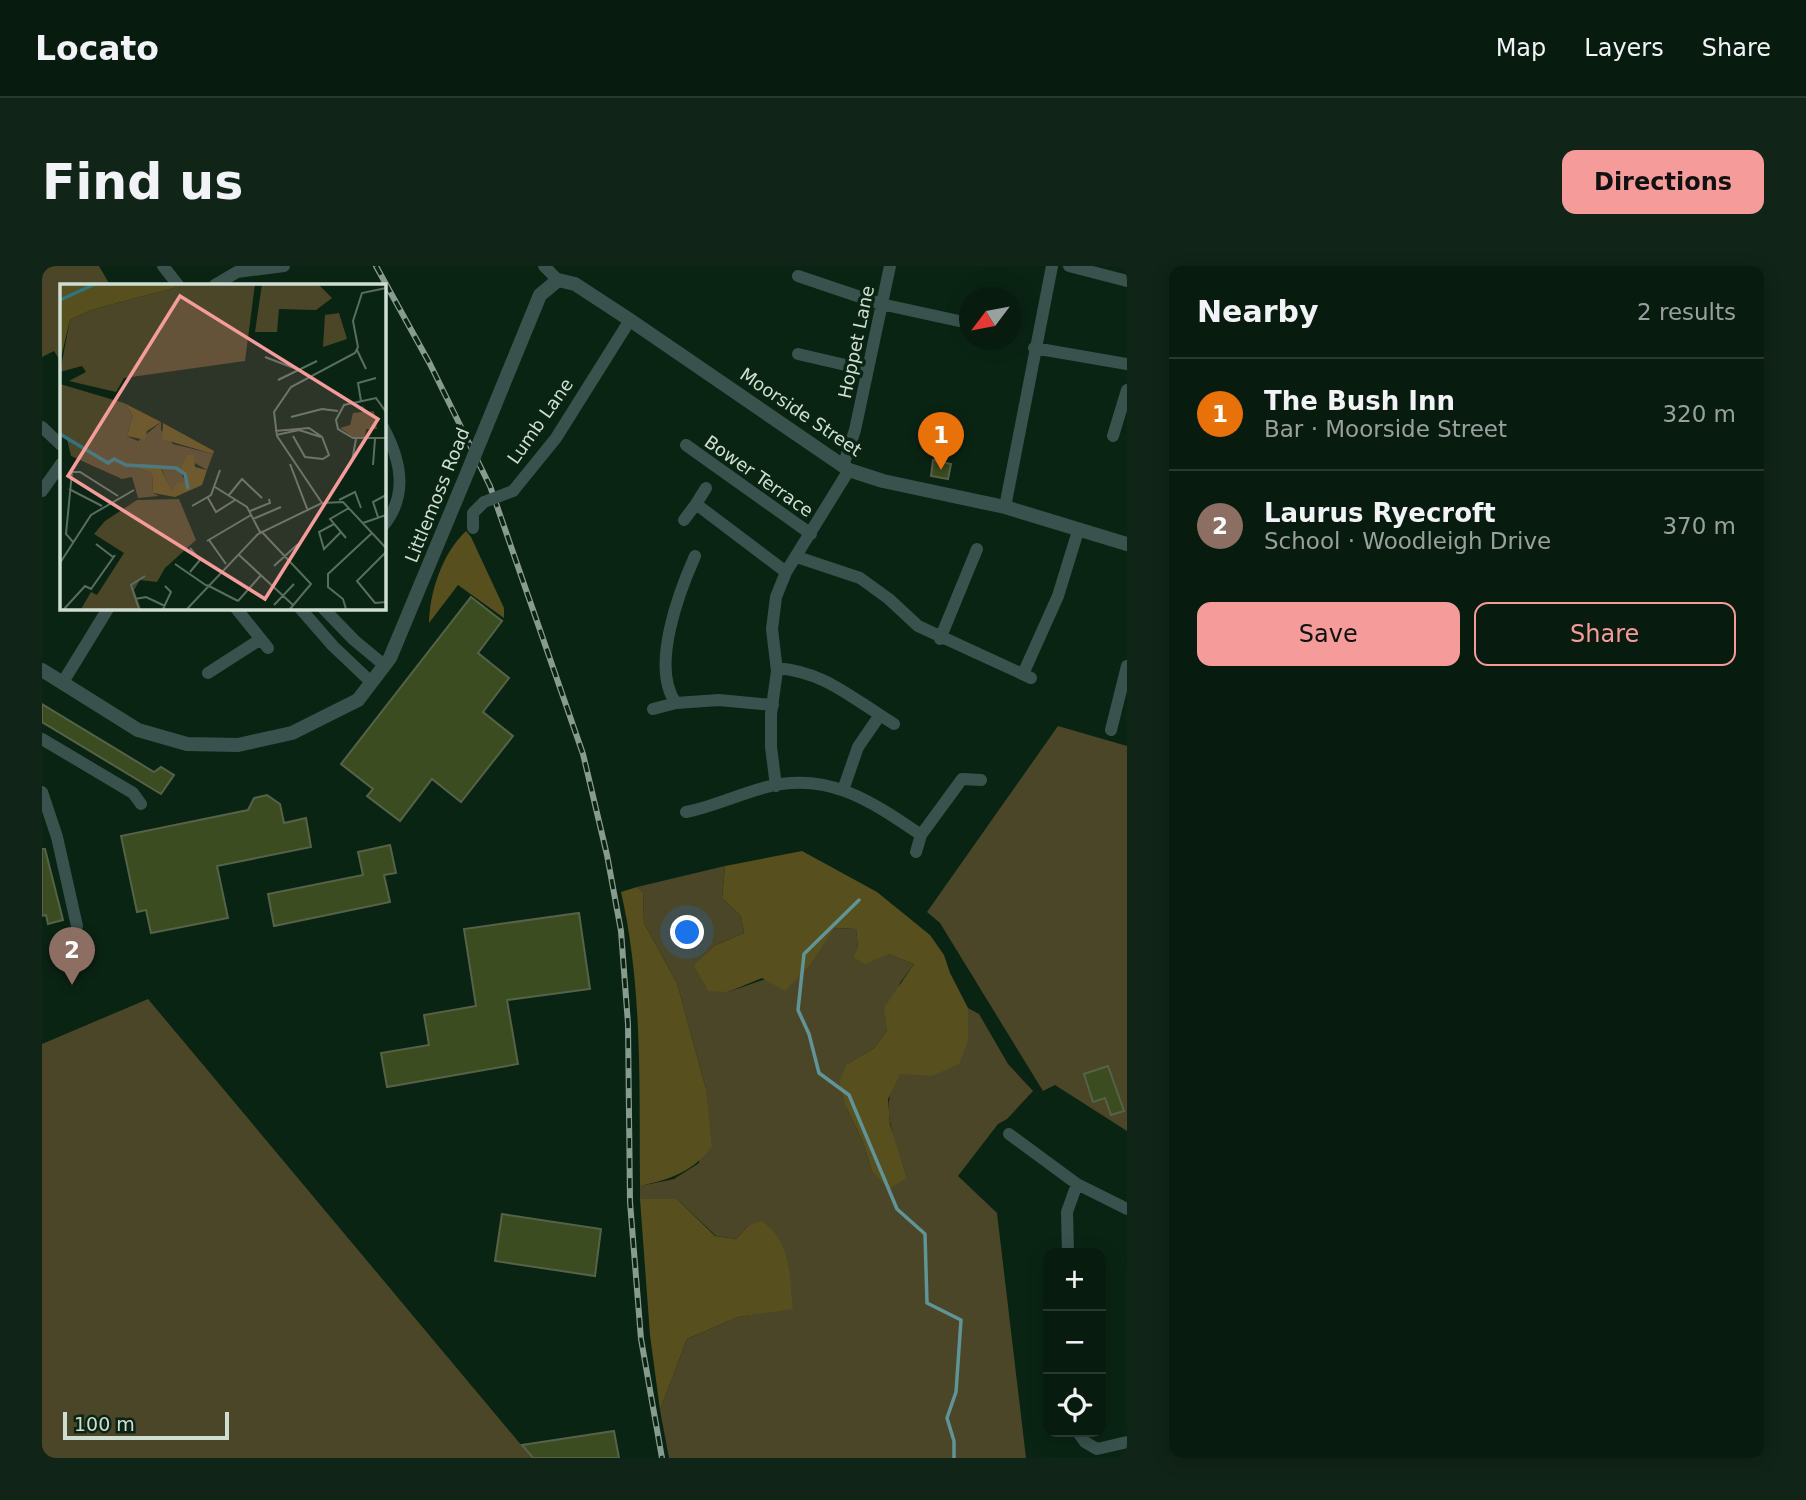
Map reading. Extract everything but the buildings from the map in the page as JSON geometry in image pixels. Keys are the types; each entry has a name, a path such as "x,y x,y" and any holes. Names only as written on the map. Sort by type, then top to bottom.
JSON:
{"street":[{"path":"163,266 177,284"},
{"path":"217,284 237,272 284,266"},
{"path":"544,266 558,280"},
{"name":"Hoppet Lane","path":"776,786 771,747 777,668 773,613 786,572 811,534 846,468 890,266"},
{"path":"1005,507 1052,266"},
{"path":"1069,266 1127,281"},
{"path":"798,276 881,303 959,321"},
{"name":"Moorside Street","path":"558,280 575,284 846,468 884,481 1005,507 1127,544"},
{"name":"Littlemoss Road","path":"63,682 138,730 187,744 238,745 292,733 358,700 390,658 540,295 558,280"},
{"name":"Lumb Lane","path":"473,528 473,513 484,502 513,491 556,438 630,320"},
{"path":"1034,348 1127,363"},
{"path":"798,354 867,370"},
{"path":"1113,436 1127,390"},
{"path":"42,427 60,444"},
{"path":"385,431 393,445 402,480 397,504 385,522"},
{"name":"Bower Terrace","path":"686,445 811,534"},
{"path":"42,491 60,465"},
{"path":"684,520 706,488"},
{"path":"696,504 786,572"},
{"path":"797,557 860,578 889,599 918,626 940,639 1027,676 1058,596 1078,531"},
{"path":"940,639 977,549"},
{"path":"677,703 668,691 665,662 673,623 695,556"},
{"path":"42,670 63,682 108,609"},
{"path":"208,673 265,644 237,609"},
{"path":"301,609 332,646 371,682"},
{"path":"324,609 354,640 384,664"},
{"path":"1111,730 1127,666"},
{"path":"777,668 800,670 824,678 894,724"},
{"path":"653,709 677,703 719,700 773,705"},
{"path":"842,790 858,747 880,715"},
{"path":"42,740 133,793 141,804"},
{"path":"916,852 921,835 962,779 981,780"},
{"path":"686,812 776,786 825,785 864,797 921,835"},
{"path":"42,792 57,837 77,926"},
{"path":"1009,1134 1077,1184 1127,1209"},
{"path":"1068,1248 1067,1212 1077,1184"},
{"path":"1082,1437 1097,1449 1127,1441"}],"shaded area":[{"path":"99,266 109,284 60,284 60,360 54,351 42,357 42,268"},
{"path":"466,531 504,608 504,618 458,585 429,623 439,574 450,551"},
{"path":"1058,726 1127,746 1127,1131 1055,1085 1043,1091 940,923 927,912"},
{"path":"802,851 877,892 930,935 944,955 968,1008 968,1041 959,1064 932,1076 900,1074 888,1099 890,1125 907,1178 889,1189 872,1171 863,1142 846,1107 839,1082 847,1064 874,1048 887,1030 884,1008 914,964 888,954 865,964 853,957 858,948 856,929 834,928 812,963 785,991 762,978 728,992 708,991 694,965 716,945 744,933 741,916 722,898 725,866"},
{"path":"725,866 722,898 741,916 744,933 716,945 728,992 812,963 833,928 856,929 858,948 888,954 914,964 900,983 887,1030 874,1048 847,1064 846,1107 863,1142 872,1171 907,1178 891,1126 889,1098 893,1086 904,1071 968,1041 968,1008 979,1014 1008,1064 1033,1091 1007,1119 998,1124 958,1176 997,1213 1026,1458 669,1458 660,1410 687,1339 738,1317 793,1308 748,1226 736,1239 716,1236 677,1199 640,1199 640,1186 674,1179 699,1163 706,1089 677,983 644,923 643,892 637,887"},
{"path":"637,887 643,892 644,923 677,983 706,1089 712,1147 697,1163 680,1173 640,1186 636,1001 621,892"},
{"path":"148,999 532,1458 42,1458 42,1044"},
{"path":"640,1199 677,1199 715,1236 736,1239 748,1226 761,1221 779,1238 784,1248 791,1284 793,1309 738,1317 687,1339 660,1410 650,1335"}],"waterway":[{"path":"859,900 804,954 798,1010 809,1034 819,1073 849,1095 897,1209 925,1234 927,1303 961,1320 956,1392 947,1418 954,1441 954,1458"}],"railway":[{"path":"376,266 430,364 490,486 583,754 607,855 621,931 628,1024 630,1202 641,1339 662,1458"}],"place":[{"name":"The Bush Inn","path":"941,470"},
{"name":"Laurus Ryecroft","path":"72,985"}]}
